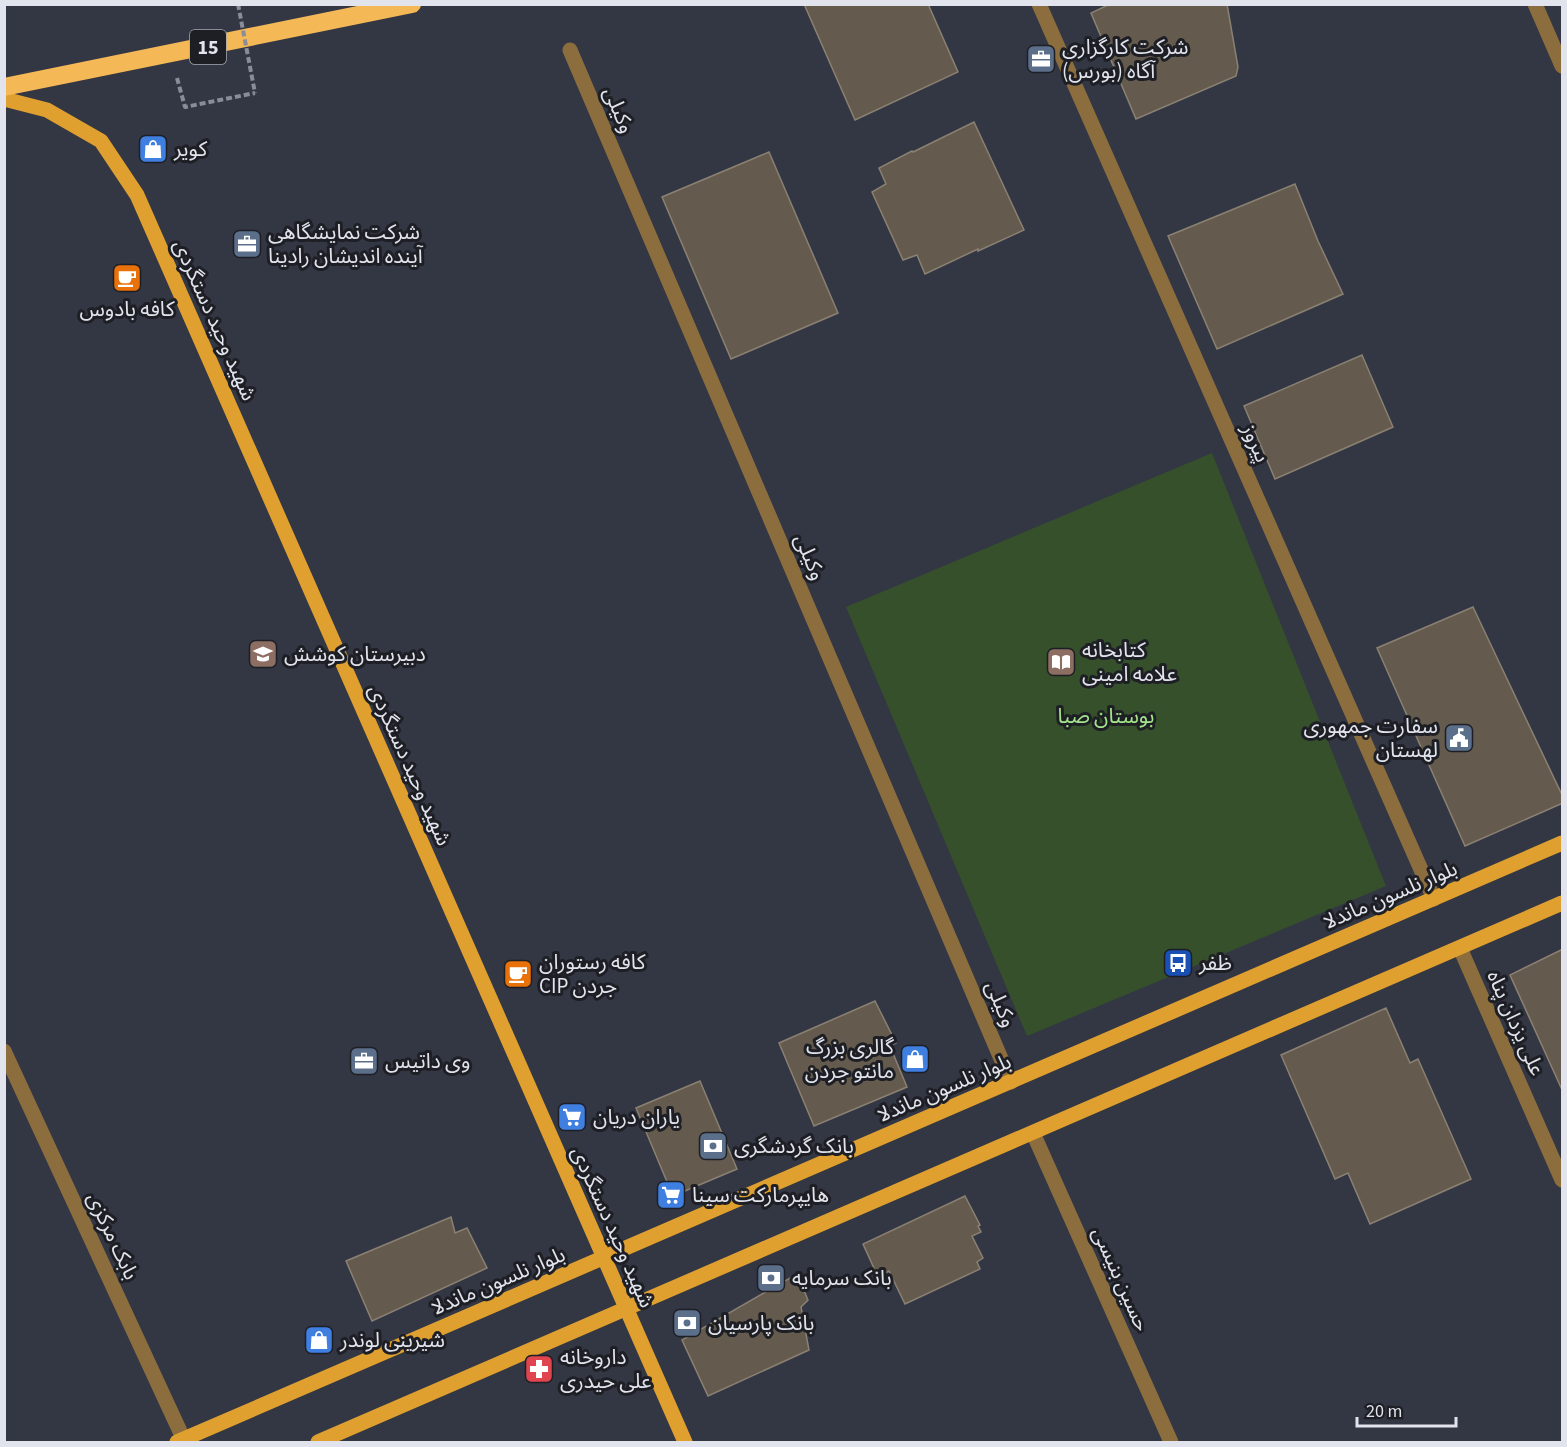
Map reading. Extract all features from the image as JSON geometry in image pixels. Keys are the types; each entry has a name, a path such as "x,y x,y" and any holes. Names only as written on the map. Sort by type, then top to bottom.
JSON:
{"highway":[{"name":"15","path":"4,87 412,4"}],"main road":[{"name":"شهید وحید دستگردی","path":"4,99 47,110 101,141 137,195 685,1443"},
{"name":"بلوار نلسون ماندلا","path":"181,1441 1563,843"},
{"path":"318,1443 1563,903"}],"street":[{"path":"1535,4 1563,66"},
{"name":"پیروز","path":"1042,5 1434,899"},
{"name":"وكيلی","path":"570,50 1011,1082"},
{"name":"علی یزدان پناه","path":"1460,948 1563,1180"},
{"name":"بابک مرکزی","path":"4,1051 181,1441"},
{"name":"حسین بنیسی","path":"1033,1133 1171,1443"}],"path":[{"path":"184,107 255,93 238,4"}],"green space":[{"name":"بوستان صبا","path":"1212,453 1386,886 1027,1036 846,607"}],"building":[{"path":"804,4 928,4 958,72 855,120"},
{"path":"1110,4 1227,4 1238,67 1236,76 1136,119 1091,13"},
{"path":"974,122 1024,230 925,274 917,255 903,260 872,192 886,184 879,168"},
{"path":"769,152 838,313 731,359 662,197"},
{"path":"1295,184 1343,294 1217,349 1168,236"},
{"path":"1362,355 1393,427 1275,479 1244,406"},
{"path":"1473,607 1563,797 1563,803 1465,846 1377,648"},
{"path":"1563,949 1563,1092 1510,975"},
{"path":"875,1001 896,1043 890,1046 907,1087 814,1126 779,1043"},
{"path":"1386,1008 1410,1063 1418,1059 1471,1179 1370,1224 1348,1173 1335,1179 1281,1055"},
{"path":"700,1081 737,1169 673,1196 636,1108"},
{"path":"965,1196 980,1225 978,1226 981,1232 972,1236 983,1258 977,1262 980,1269 905,1304 889,1271 878,1277 863,1244"},
{"path":"451,1217 455,1233 467,1228 487,1268 372,1321 346,1261"},
{"path":"797,1274 808,1300 801,1307 809,1350 708,1396 682,1340"}],"place":[{"name":"شرکت کارگزاری آگاه (بورس)","path":"1041,59"},
{"name":"کویر","path":"153,149"},
{"name":"شرکت نمایشگاهی آینده اندیشان رادینا","path":"247,244"},
{"name":"کافه بادوس","path":"127,278"},
{"name":"دبیرستان کوشش","path":"263,654"},
{"name":"کتابخانه علامه امینی","path":"1061,662"},
{"name":"سفارت جمهوری لهستان","path":"1459,738"},
{"name":"ظفر","path":"1178,963"},
{"name":"كافه رستوران CIP جردن","path":"518,974"},
{"name":"گالری بزرگ مانتو جردن","path":"915,1059"},
{"name":"وی داتیس","path":"364,1061"},
{"name":"یاران دریان","path":"572,1117"},
{"name":"بانک گردشگری","path":"713,1146"},
{"name":"هایپرمارکت سینا","path":"671,1195"},
{"name":"بانک سرمایه","path":"771,1278"},
{"name":"بانک پارسیان","path":"687,1323"},
{"name":"شیرینی لوندر","path":"319,1340"},
{"name":"داروخانه علی حیدری","path":"539,1369"}]}
